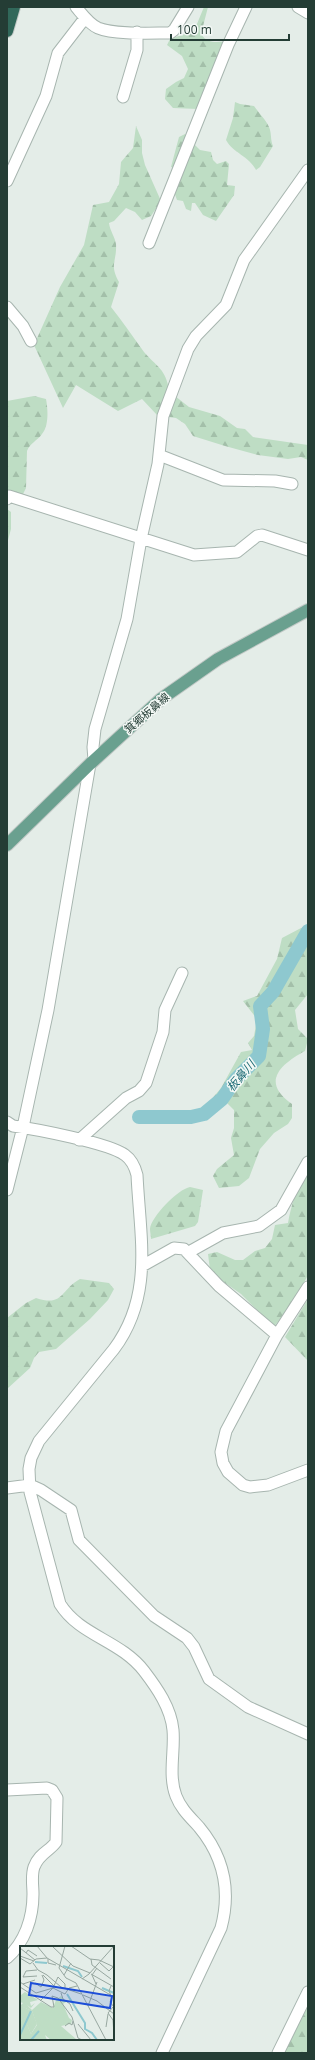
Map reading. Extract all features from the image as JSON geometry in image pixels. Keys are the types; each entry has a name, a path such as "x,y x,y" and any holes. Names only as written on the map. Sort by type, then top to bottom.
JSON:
{"highway":[{"path":"7,31 14,10"}],"main road":[{"name":"箕郷板鼻線","path":"7,845 92,762 161,699 218,658 308,610"}],"street":[{"path":"76,7 85,18 97,28 170,33 174,30 188,7"},
{"path":"148,243 228,45 246,7"},
{"path":"298,7 308,13"},
{"path":"7,181 46,96 58,53 85,18"},
{"path":"123,97 137,50 138,32"},
{"path":"8,1186 23,1127 50,1003 92,762 95,733 127,619 159,455 162,416 188,348 196,336 226,305 244,260 308,170"},
{"path":"7,308 23,326 31,341"},
{"path":"159,455 223,480 275,481 292,484"},
{"path":"7,499 10,496 194,555 237,552 257,536 262,535 308,550"},
{"path":"79,1140 126,1098 139,1091 146,1083 163,1032 165,1010 182,973"},
{"path":"7,1122 13,1126 23,1127 115,1149 126,1155 133,1163 137,1175 142,1266 138,1298 131,1322 114,1349 39,1441 31,1458 29,1469 30,1485 60,1604 66,1615 130,1655 144,1670 159,1694 170,1715 173,1729 173,1784 176,1796 183,1810 212,1843 223,1873 226,1893 226,1911 221,1928 162,2053"},
{"path":"189,1252 224,1233 259,1226 281,1210 308,1162"},
{"path":"142,1266 174,1248 184,1249 189,1252 220,1286 277,1335"},
{"path":"308,1287 277,1335 226,1431 221,1452 223,1463 228,1472 237,1481 250,1487 268,1485 308,1470"},
{"path":"7,1488 30,1485 41,1490 71,1510 79,1540 154,1616 186,1638 194,1647 209,1679 248,1707 308,1734"},
{"path":"7,1790 47,1788 52,1790 57,1798 56,1842 38,1858 34,1866 32,1874 33,1896 25,1936 7,1958"},
{"path":"278,2053 308,1992"}],"green space":[{"path":"204,7 208,7 201,34 210,41 227,42 198,109 173,108 165,99 166,89 184,78 188,69 182,56 167,45 170,39 194,31"},
{"path":"235,102 254,106 270,130 273,146 260,167 256,170 249,161 226,140 233,118"},
{"path":"136,126 142,140 142,153 145,165 161,201 151,216 142,220 135,212 126,208 114,221 109,223 116,244 114,271 119,282 111,307 144,352 163,372 168,383 169,390 157,415 142,399 118,411 76,385 63,408 34,345 60,287 84,245 93,205 109,202 119,184 121,162 133,148"},
{"path":"185,134 186,136 174,168 171,167 179,137"},
{"path":"194,144 200,150 211,152 213,160 217,164 226,161 229,164 227,185 235,186 234,195 216,221 203,215 195,203 192,203 191,211 186,209 183,201 177,200 173,189"},
{"path":"34,396 46,399 47,422 42,434 27,451 26,488 22,496 7,491 7,401"},
{"path":"175,396 189,407 220,416 237,428 245,429 253,437 308,445 308,460 301,457 288,459 258,455 193,436 185,424 176,418 168,417"},
{"path":"7,509 11,512 11,529 7,544"},
{"path":"301,928 308,929 308,994 295,1010 298,1029 308,1039 305,1051 296,1056 282,1068 276,1081 277,1088 282,1096 292,1104 292,1118 288,1124 274,1133 260,1149 249,1178 239,1186 219,1188 213,1176 217,1169 234,1155 231,1138 234,1128 234,1110 225,1101 208,1116 186,1113 201,1109 211,1100 221,1088 241,1052 252,1050 248,1043 254,1036 257,1019 243,1001 257,996 277,959 282,938"},
{"path":"308,1175 308,1275 297,1296 274,1327 241,1294 215,1276 210,1270 208,1254 217,1252 235,1260 243,1260 255,1251 265,1248 272,1239 275,1225 288,1223 300,1186"},
{"path":"190,1187 203,1190 198,1222 195,1226 151,1239 150,1229 160,1211 172,1198"},
{"path":"80,1279 109,1283 114,1289 108,1300 90,1319 56,1349 39,1352 34,1358 30,1368 7,1389 7,1318 26,1303 36,1298 45,1300 57,1299"},
{"path":"308,1299 308,1361 285,1337"},
{"path":"308,2003 308,2053 283,2053"}],"waterway":[{"name":"板鼻川","path":"139,1117 191,1117 204,1114 222,1099 236,1079 259,1056 263,1029 260,1006 273,992 308,931"}]}
